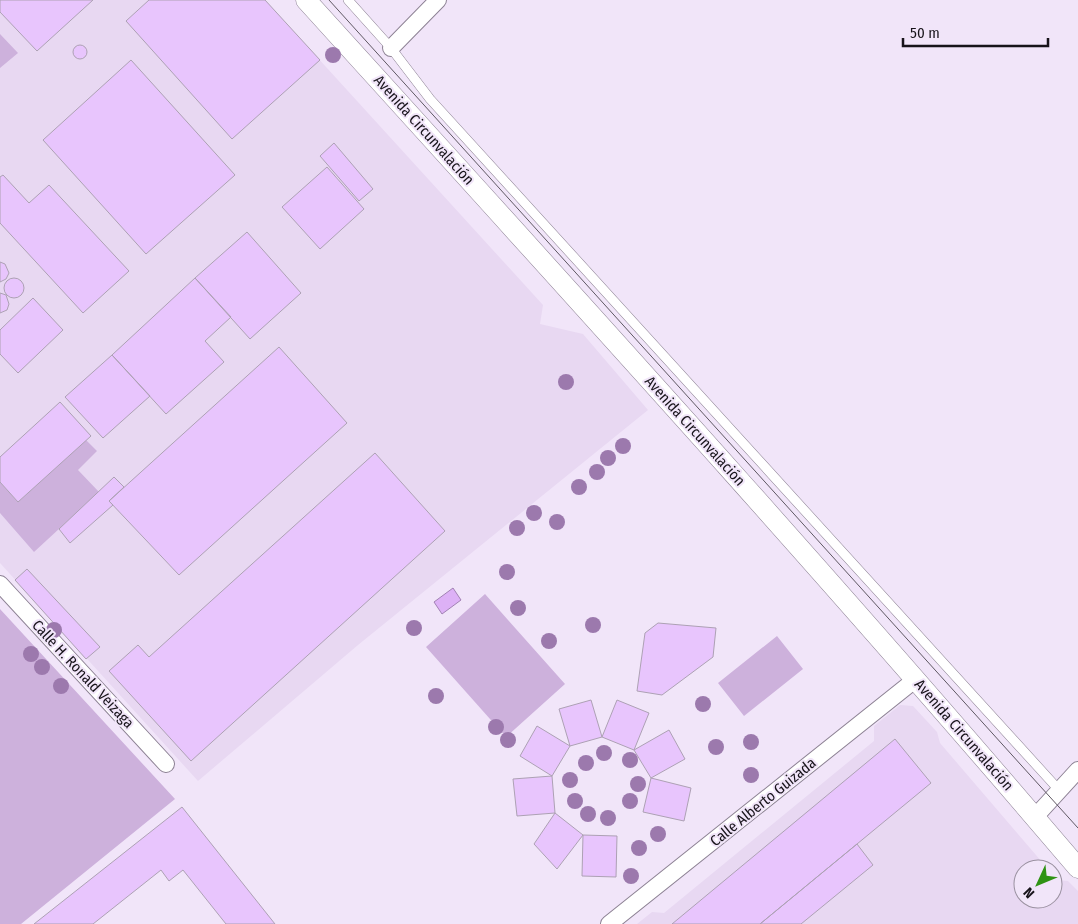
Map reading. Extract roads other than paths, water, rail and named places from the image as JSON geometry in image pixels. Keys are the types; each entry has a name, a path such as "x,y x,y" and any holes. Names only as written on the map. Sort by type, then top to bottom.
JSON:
{"street":[{"name":"Avenida Circunvalación","path":"306,0 658,389 916,679 1078,868"},
{"path":"391,48 438,0"},
{"name":"Calle H. Ronald Veizaga","path":"0,584 166,764"},
{"name":"Calle Alberto Guizada","path":"609,924 916,679"},
{"path":"1035,818 1078,770"}],"lane":[{"name":"Avenida Circunvalación","path":"348,0 391,48 430,98 1060,790"}],"tram line":[{"path":"329,0 1078,828"}]}
